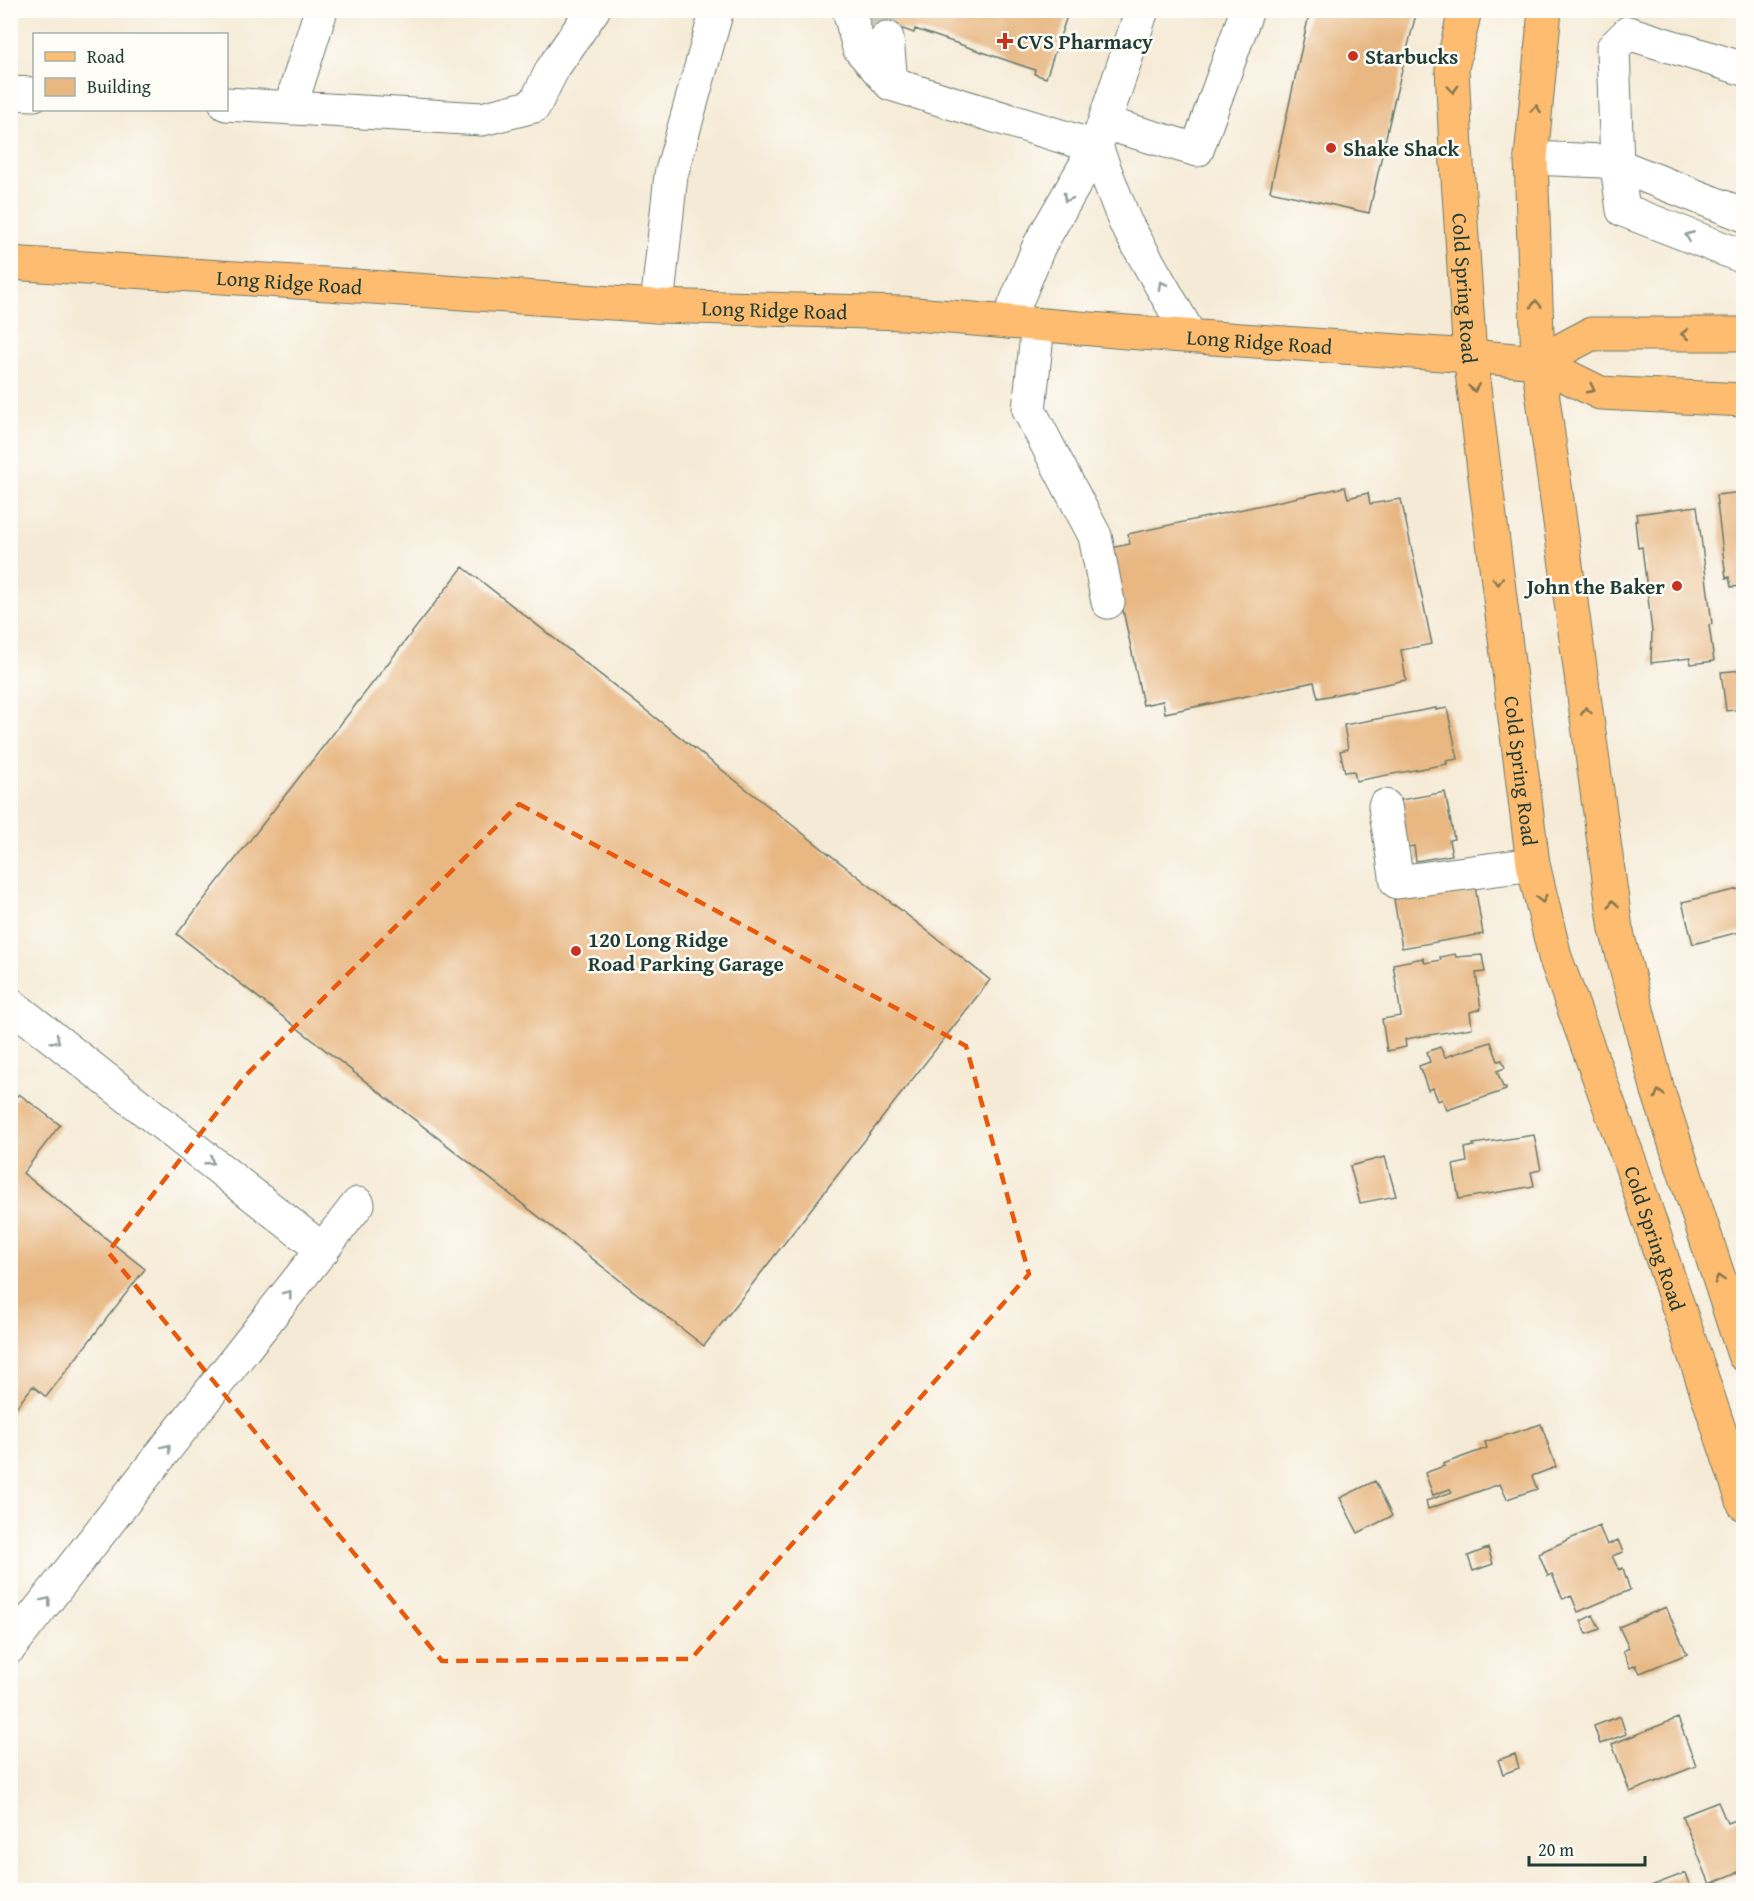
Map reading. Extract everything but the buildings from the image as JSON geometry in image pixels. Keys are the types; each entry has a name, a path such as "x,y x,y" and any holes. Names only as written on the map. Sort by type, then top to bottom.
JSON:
{"main road":[{"name":"Cold Spring Road","path":"1464,10 1452,68 1470,356 1533,864 1556,957 1631,1165 1743,1504"},
{"path":"1545,10 1531,158 1538,362 1616,929 1658,1091 1743,1355"},
{"name":"Long Ridge Road","path":"10,263 657,306 903,313 1023,324 1470,356 1538,362 1600,393 1743,400"},
{"path":"1538,362 1591,334 1743,334"}],"lane":[{"path":"290,108 321,10"},
{"path":"228,104 482,119 534,106 553,68 592,10"},
{"path":"657,306 670,175 717,10"},
{"path":"849,10 859,48 891,84 1100,135 1197,150 1247,10"},
{"path":"1108,602 1095,536 1029,410 1023,324 1038,246 1100,135 1142,10"},
{"path":"1743,69 1628,33 1612,48 1617,165 1623,210 1743,256"},
{"path":"887,38 891,84"},
{"path":"10,93 33,94"},
{"path":"1100,135 1125,222 1190,336"},
{"path":"1531,158 1602,161 1617,165 1743,215"},
{"path":"1385,806 1396,882 1533,864"},
{"path":"10,1004 323,1250"},
{"path":"10,1647 358,1204"}],"highlighted area":[{"path":"519,804 966,1046 1029,1274 691,1659 442,1661 108,1252 246,1075"}],"tunnel":[{"path":"873,10 887,38"}],"place":[{"name":"CVS Pharmacy","path":"1005,41"},
{"name":"Starbucks","path":"1353,56"},
{"name":"Shake Shack","path":"1331,148"},
{"name":"John the Baker","path":"1677,586"},
{"name":"120 Long Ridge Road Parking Garage","path":"576,951"}]}
